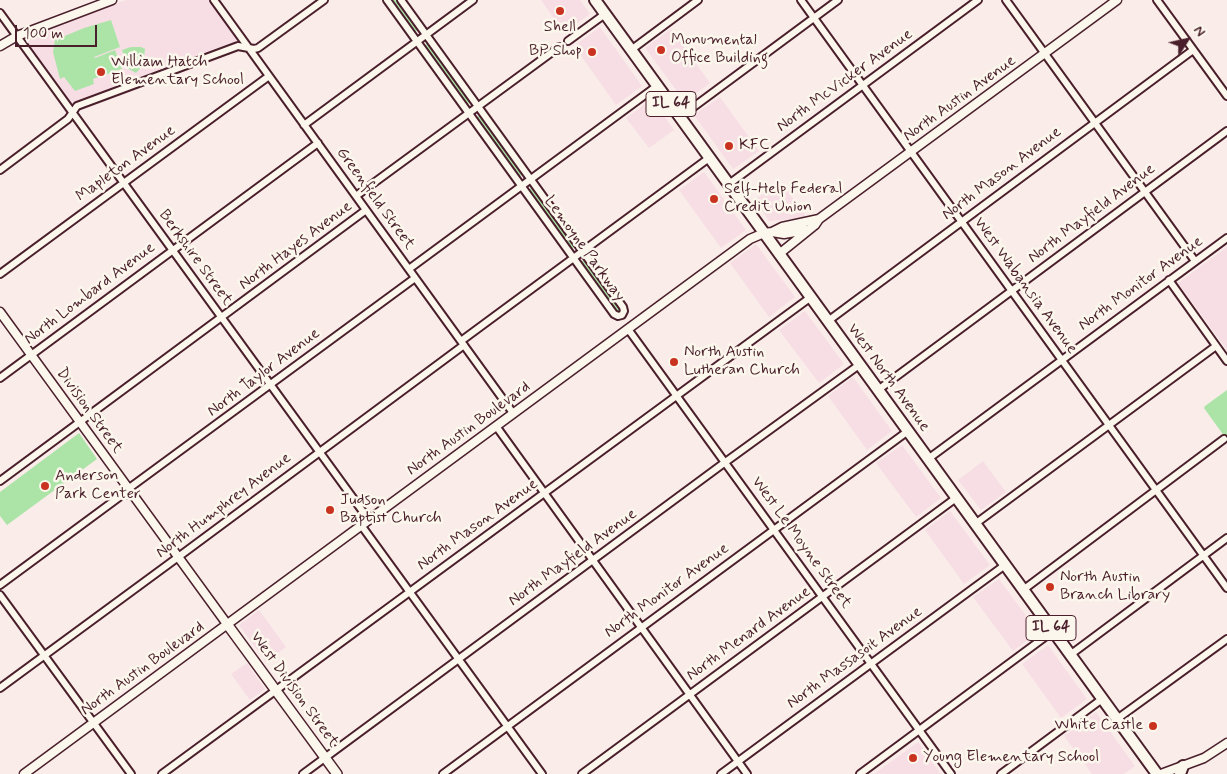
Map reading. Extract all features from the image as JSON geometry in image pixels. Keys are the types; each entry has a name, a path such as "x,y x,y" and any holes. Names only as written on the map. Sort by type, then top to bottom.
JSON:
{"main road":[{"name":"West North Avenue","path":"595,0 728,184 768,233 779,254 1157,774"},
{"name":"West Division Street","path":"227,624 337,774"}],"street":[{"path":"0,46 17,36 99,2 112,0"},
{"name":"Greenfield Street","path":"214,0 513,413"},
{"path":"0,170 68,119 77,106 238,46 258,48 324,0"},
{"name":"Lemoyne Parkway","path":"387,0 614,314 622,315 623,307 400,0"},
{"path":"304,125 473,0"},
{"path":"631,50 698,0"},
{"name":"West Wabansia Avenue","path":"801,0 1227,588"},
{"path":"680,117 838,0"},
{"name":"North McVicker Avenue","path":"728,184 978,0"},
{"path":"1006,0 1195,261"},
{"name":"North Austin Avenue","path":"779,254 815,225 819,219 1118,0"},
{"path":"1157,0 1227,96"},
{"name":"Berkshire Street","path":"0,13 368,520"},
{"path":"568,41 605,14"},
{"name":"North Hayes Avenue","path":"356,196 559,47"},
{"name":"North Mason Avenue","path":"828,321 1193,50"},
{"name":"Mapleton Avenue","path":"0,274 269,76"},
{"path":"409,269 657,86"},
{"name":"North Mayfield Avenue","path":"878,390 1227,131"},
{"name":"North Lombard Avenue","path":"0,378 318,143"},
{"name":"North Humphrey Avenue","path":"0,688 171,563 582,251 709,158"},
{"name":"North Hayes Avenue","path":"0,481 366,210"},
{"name":"North Austin Avenue","path":"768,233 782,227 819,219"},
{"path":"768,233 784,234 808,230"},
{"name":"North Austin Boulevard","path":"24,774 750,239 768,233"},
{"name":"North Monitor Avenue","path":"928,459 1227,238"},
{"name":"North Taylor Avenue","path":"0,585 128,493 415,278"},
{"path":"1169,280 1227,361"},
{"name":"North Mason Avenue","path":"162,774 811,297"},
{"name":"Division Street","path":"0,312 80,422 128,493 179,557 227,624"},
{"name":"West Le Moyne Street","path":"628,329 951,774"},
{"path":"975,524 1216,346"},
{"name":"North Mayfield Avenue","path":"303,774 859,365"},
{"path":"496,426 747,774"},
{"name":"North Monitor Avenue","path":"443,774 908,431"},
{"path":"1023,590 1224,439"},
{"name":"North Menard Avenue","path":"582,774 956,498"},
{"path":"361,525 542,774"},
{"path":"1070,655 1227,538"},
{"name":"North Massasoit Avenue","path":"721,774 1005,565"},
{"path":"0,595 131,774"},
{"path":"860,774 1053,631"},
{"path":"1117,720 1227,639"},
{"path":"1001,774 1102,699"},
{"path":"1161,774 1182,770 1227,743"}],"shaded area":[{"name":"William Hatch Elementary School","path":"126,0 210,0 236,36 236,41 71,103 26,40 30,36"},
{"path":"541,0 580,0 590,14 564,33"},
{"path":"600,27 642,86 616,105 574,46"},
{"path":"671,29 710,83 685,102 645,48"},
{"path":"720,97 759,151 733,169 694,115"},
{"path":"652,99 674,130 649,148 626,118"},
{"path":"704,172 746,230 721,248 679,190"},
{"path":"780,181 807,218 769,221 755,200"},
{"path":"756,244 795,297 769,317 730,263"},
{"path":"1227,247 1227,350 1178,283"},
{"path":"805,311 844,364 819,383 779,330"},
{"path":"853,377 892,431 867,450 828,396"},
{"path":"902,445 941,498 916,517 876,463"},
{"path":"983,461 1006,492 981,510 958,480"},
{"path":"950,511 990,565 964,584 925,530"},
{"path":"999,579 1038,632 1013,651 973,597"},
{"path":"259,610 286,647 266,662 239,625"},
{"path":"1048,645 1087,699 1061,718 1022,664"},
{"path":"247,663 265,689 250,700 231,674"},
{"path":"1096,712 1135,766 1124,774 1092,774 1064,736"},
{"name":"Young Elementary School","path":"918,742 941,774 874,774"}],"green space":[{"path":"390,0 398,0 419,29 414,33"},
{"path":"111,20 120,47 94,57 115,50 122,69 93,79 94,84 75,91 64,77 60,79 53,52 55,40 84,28"},
{"path":"429,42 472,101 466,105 424,46"},
{"path":"131,47 145,49 143,65 136,73 129,69 122,50"},
{"path":"481,114 524,173 519,177 476,118"},
{"path":"533,187 576,246 571,249 528,190"},
{"path":"586,259 622,310 620,312 616,311 581,262"},
{"path":"1227,390 1227,440 1204,408"},
{"path":"79,433 97,459 7,525 0,516 0,492"}],"place":[{"name":"Shell","path":"560,11"},
{"name":"Monumental Office Building","path":"661,50"},
{"name":"BP Shop","path":"592,52"},
{"name":"William Hatch Elementary School","path":"101,72"},
{"name":"KFC","path":"729,146"},
{"name":"Self-Help Federal Credit Union","path":"714,199"},
{"name":"North Austin Lutheran Church","path":"674,362"},
{"name":"Anderson Park Center","path":"45,486"},
{"name":"Judson Baptist Church","path":"330,510"},
{"name":"North Austin Branch Library","path":"1050,587"},
{"name":"White Castle","path":"1153,726"},
{"name":"Young Elementary School","path":"913,758"}]}
